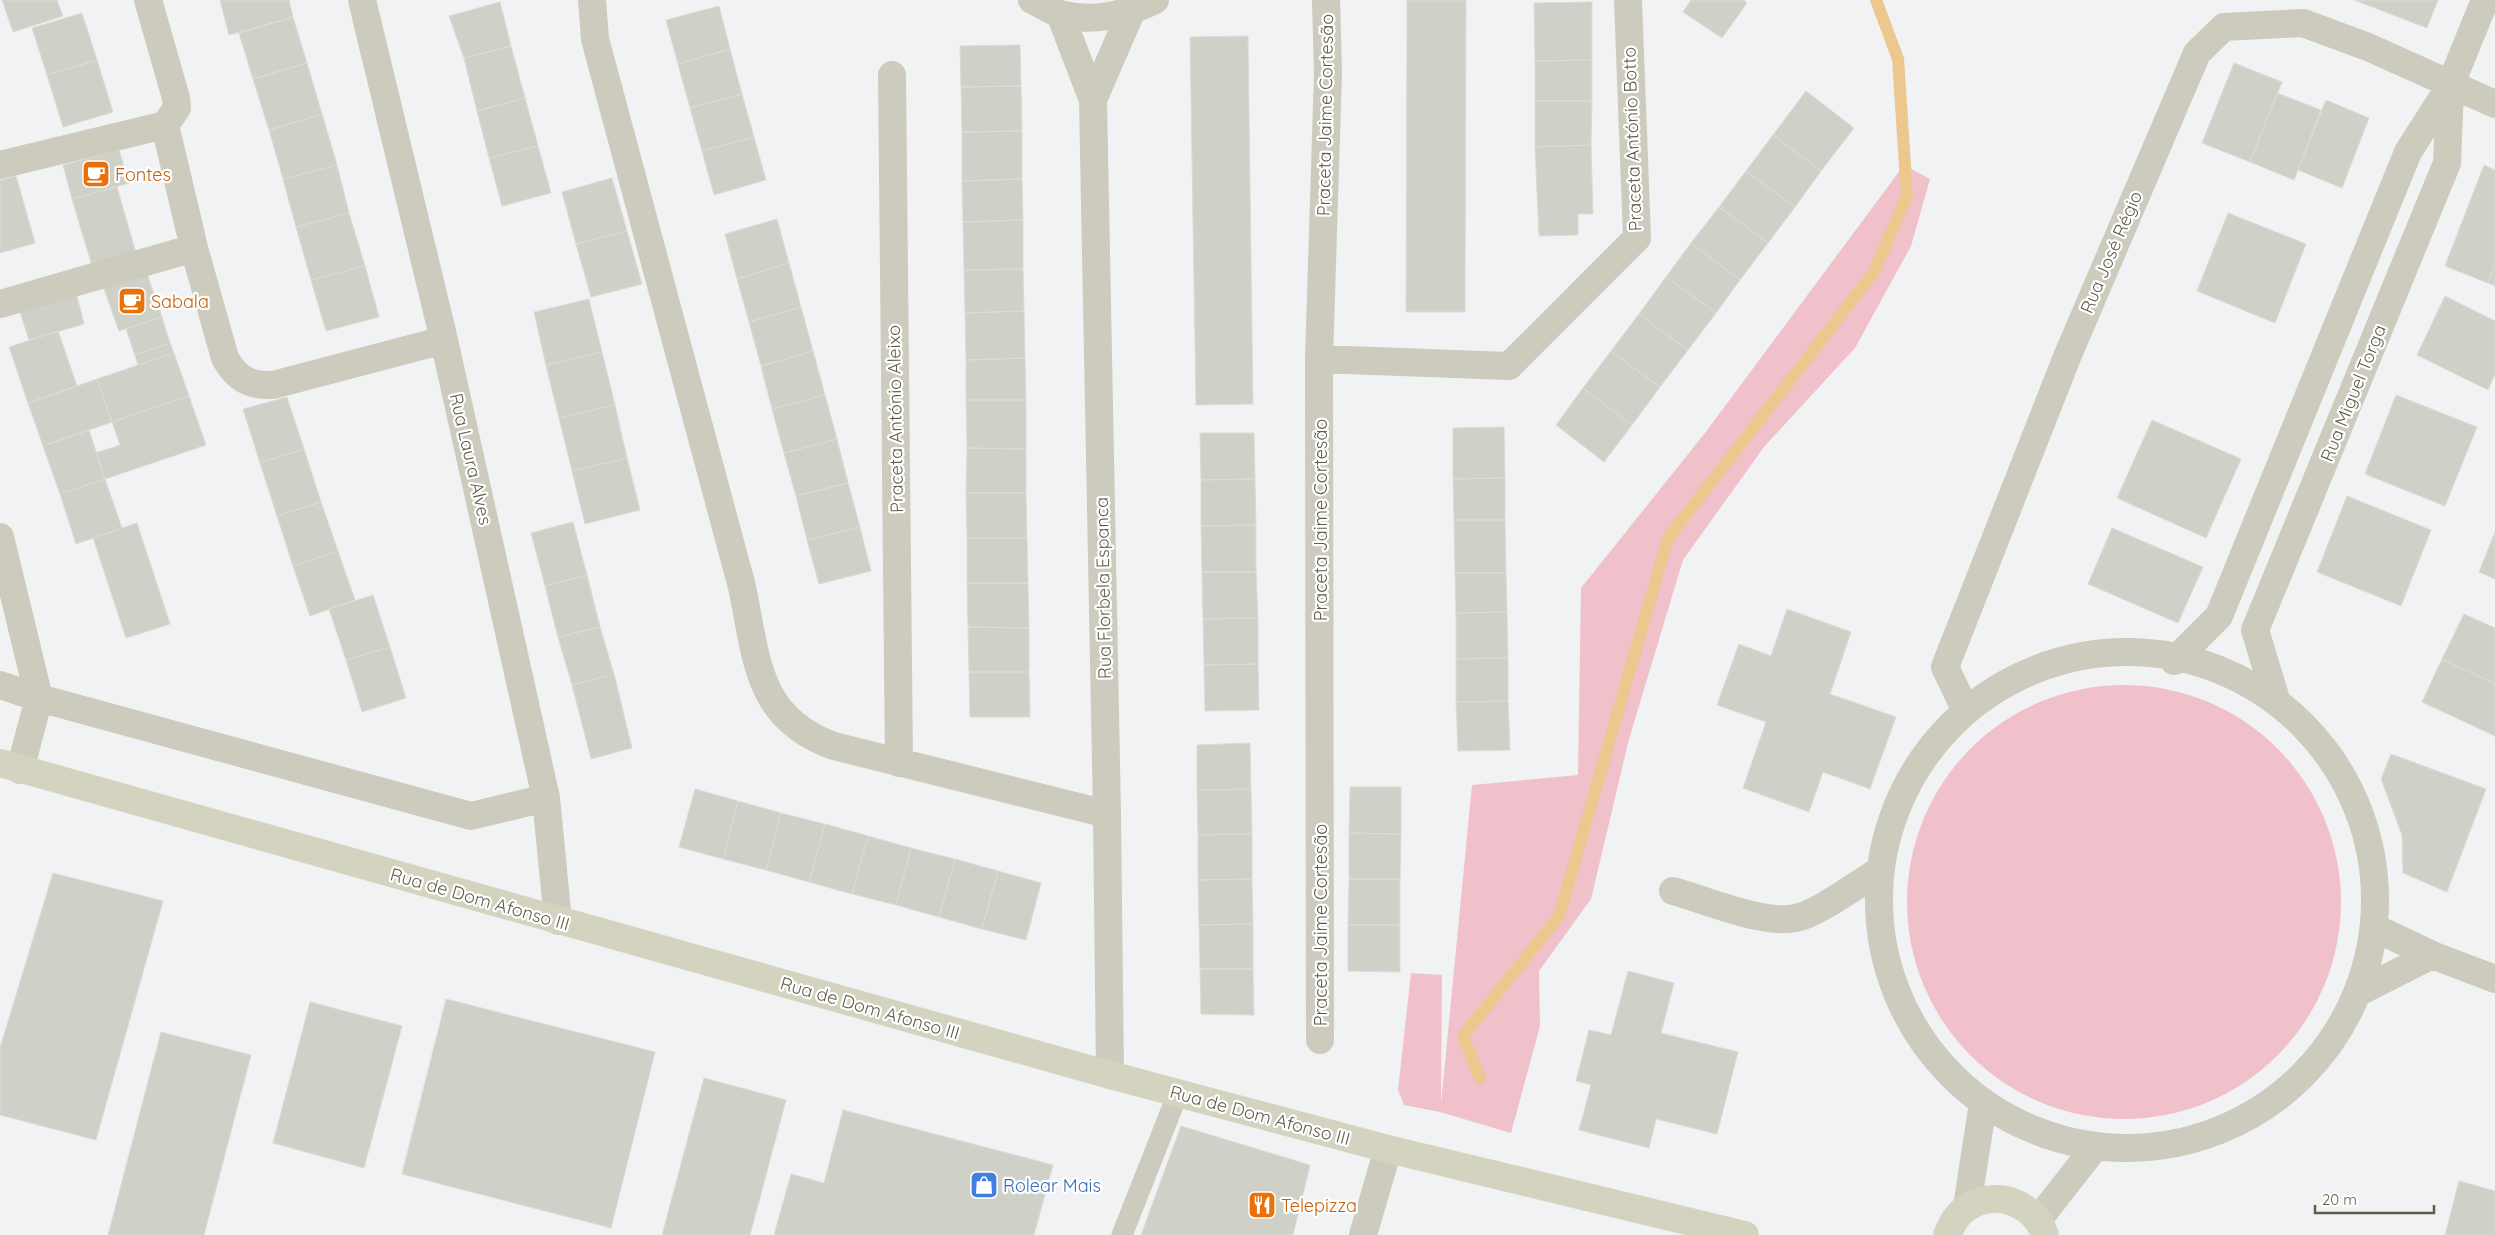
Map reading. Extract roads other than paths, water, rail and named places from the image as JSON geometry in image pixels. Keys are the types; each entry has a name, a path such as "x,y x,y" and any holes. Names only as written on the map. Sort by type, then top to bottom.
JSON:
{"main road":[{"name":"Rua de Dom Afonso III","path":"10,767 1110,1075 1388,1150 1744,1235"},
{"path":"1924,1235 1956,1221 1982,1200 1997,1198 2013,1201 2027,1209 2041,1228"}],"street":[{"path":"0,165 165,125 177,108 176,98 148,0"},
{"name":"Rua Laura Alves","path":"362,0 444,340 546,798 558,921"},
{"path":"592,0 595,39 739,578 759,668 766,690 778,710 794,726 813,739 899,763 1107,814"},
{"path":"1032,0 1060,14 1095,18 1131,12 1155,0"},
{"name":"Praceta Jaime Cortesão","path":"1320,1040 1319,359 1328,73 1326,0"},
{"name":"Praceta António Botto","path":"1319,359 1509,366 1637,238 1628,0"},
{"name":"Rua Miguel Torga","path":"2174,661 2219,616 2408,152 2450,86 2485,0"},
{"path":"1093,100 1131,12"},
{"path":"1060,14 1093,100"},
{"name":"Rua José Régio","path":"1965,709 1945,666 2067,357 2197,52 2224,28 2303,23 2368,47 2450,86 2495,104"},
{"name":"Praceta António Aleixo","path":"892,75 899,763"},
{"name":"Rua Miguel Torga","path":"2275,696 2255,630 2447,163 2450,86"},
{"name":"Rua Florbela Espanca","path":"1093,100 1107,814 1110,1075"},
{"path":"165,125 194,248 226,358 232,371 244,381 258,386 273,385 444,340"},
{"path":"0,304 194,248"},
{"path":"0,537 39,698 10,767"},
{"path":"2088,654 2208,665 2275,696 2302,722 2338,766 2362,817 2375,872 2375,928 2359,992 2327,1050 2282,1096 2225,1129 2162,1147 2096,1147 2036,1132 1983,1103 1934,1057 1899,1000 1880,937 1879,871 1889,825 1907,781 1932,743 1965,709 2023,673 2088,654"},
{"path":"0,685 39,698 472,816 546,798"},
{"path":"1673,891 1760,917 1778,920 1796,918 1813,910 1879,871"},
{"path":"2375,928 2432,955 2495,979"},
{"path":"2359,992 2432,955"},
{"path":"1956,1221 1983,1103"},
{"path":"2041,1228 2096,1147"},
{"path":"1363,1235 1388,1150"}],"lane":[{"path":"1122,1235 1178,1093"}],"waterway":[{"path":"1480,1078 1463,1036 1559,916 1668,538 1874,272 1907,196 1898,59 1876,0"}],"place":[{"name":"Fontes","path":"96,174"},
{"name":"Sabala","path":"132,301"},
{"name":"Rolear Mais","path":"984,1185"},
{"name":"Telepizza","path":"1262,1205"}]}
